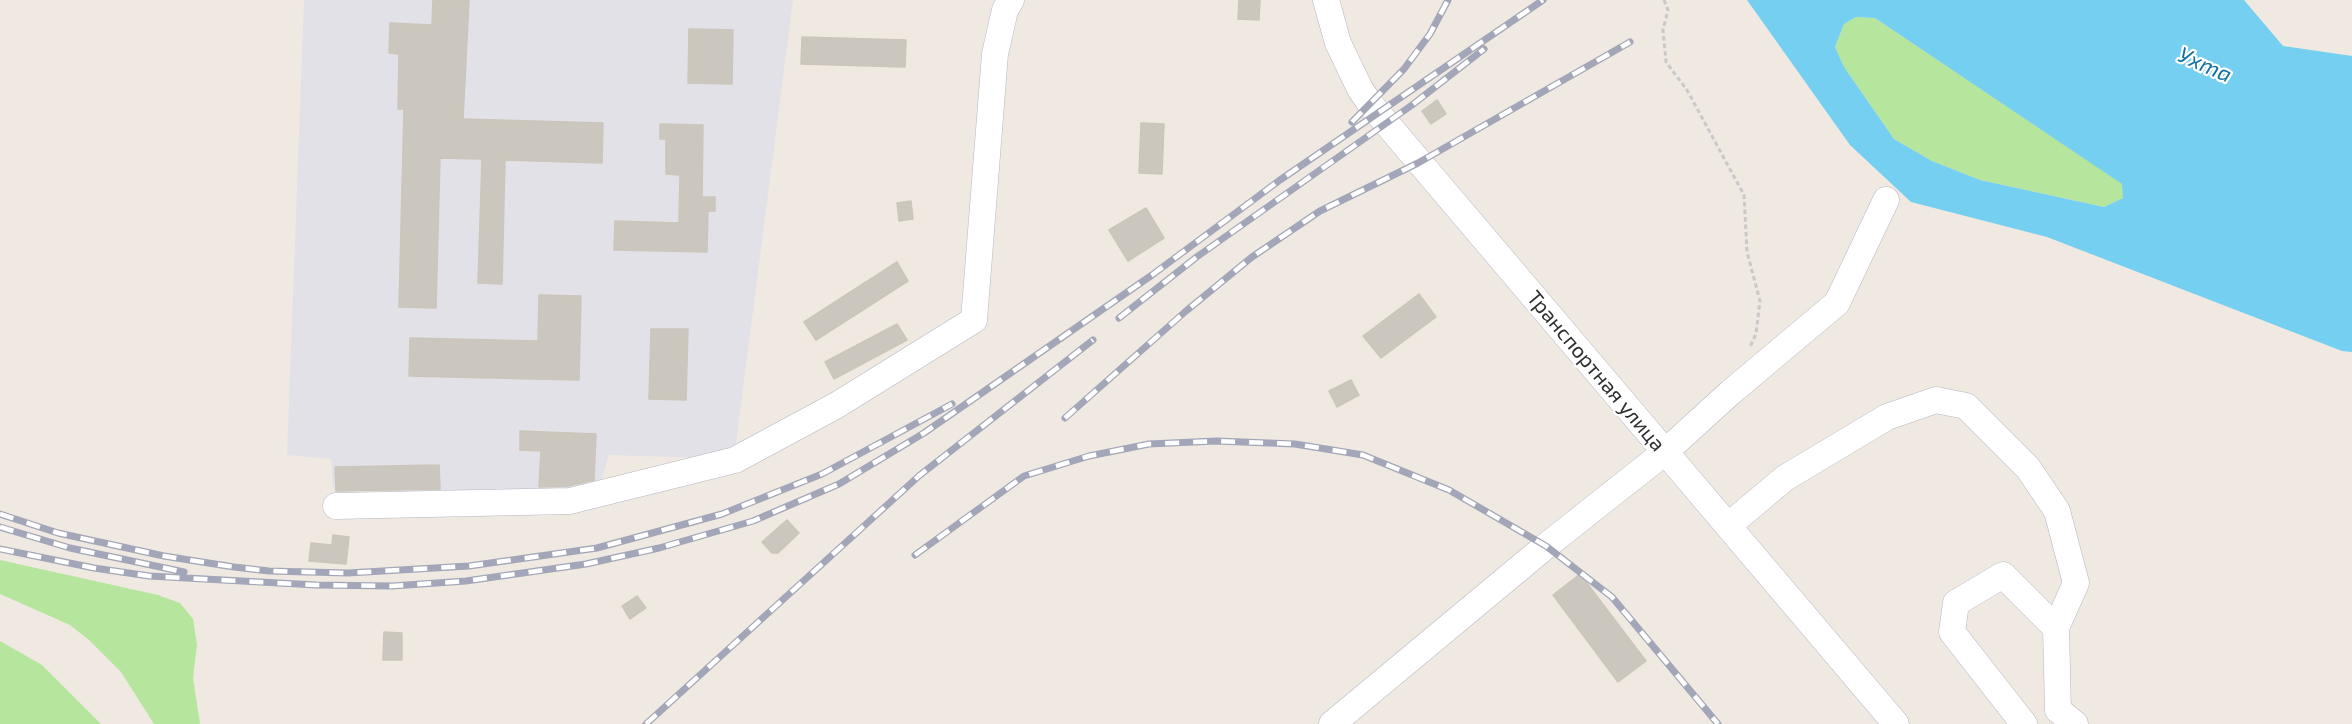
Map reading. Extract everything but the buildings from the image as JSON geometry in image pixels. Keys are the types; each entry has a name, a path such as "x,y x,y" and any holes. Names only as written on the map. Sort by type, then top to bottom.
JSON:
{"street":[{"path":"336,506 570,501 735,460 837,405 974,320 995,54 1005,10 1011,0"},
{"name":"Транспортная улица","path":"1326,0 1338,44 1360,89 1371,105 1896,724"},
{"path":"1332,724 1546,546 1665,452 1731,392 1837,303 1886,200"},
{"path":"1729,525 1785,478 1887,417 1936,400 1966,406 2028,468 2057,511 2076,583 2056,628 2059,719"},
{"path":"2024,724 1952,632 1956,603 2003,575 2056,628"}],"path":[{"path":"1664,0 1668,10 1664,30 1666,62 1687,90 1744,195 1747,252 1760,302 1756,334 1747,354"}],"shaded area":[{"path":"304,0 793,0 735,451 704,458 609,455 601,481 579,493 455,494 333,489 331,459 287,455"}],"green space":[{"path":"1856,17 1875,18 2123,184 2123,198 2104,207 1980,180 1932,161 1894,139 1844,67 1835,47 1844,24"},
{"path":"0,560 158,595 180,603 193,619 197,645 193,678 200,724 154,724 121,672 89,640 70,625 0,594"},
{"path":"0,641 42,665 101,724 0,724"}],"water":[{"name":"Ухта","path":"1747,0 2244,0 2283,46 2352,56 2352,352 2342,351 2047,237 1911,202 1850,145","holes":["1856,17 1875,18 2122,184 2123,198 2104,207 1980,180 1932,161 1894,139 1844,67 1835,47 1844,24"]}],"railway":[{"path":"1352,122 1404,69 1430,34 1448,0"},
{"path":"0,549 94,568 149,576 316,585 392,586 466,581 586,564 659,548 753,521 839,484 924,433 1152,275 1280,180 1543,0"},
{"path":"1065,418 1186,311 1252,257 1320,211 1418,163 1630,42"},
{"path":"1119,318 1198,256 1412,105 1484,49"},
{"path":"646,724 920,475 1093,340"},
{"path":"0,514 58,533 164,556 269,571 348,573 469,566 597,548 722,514 822,474 952,404"},
{"path":"915,555 1024,476 1089,456 1149,444 1216,441 1295,444 1363,455 1449,490 1546,546 1612,597 1718,724"},
{"path":"0,527 70,548 184,572"}]}
